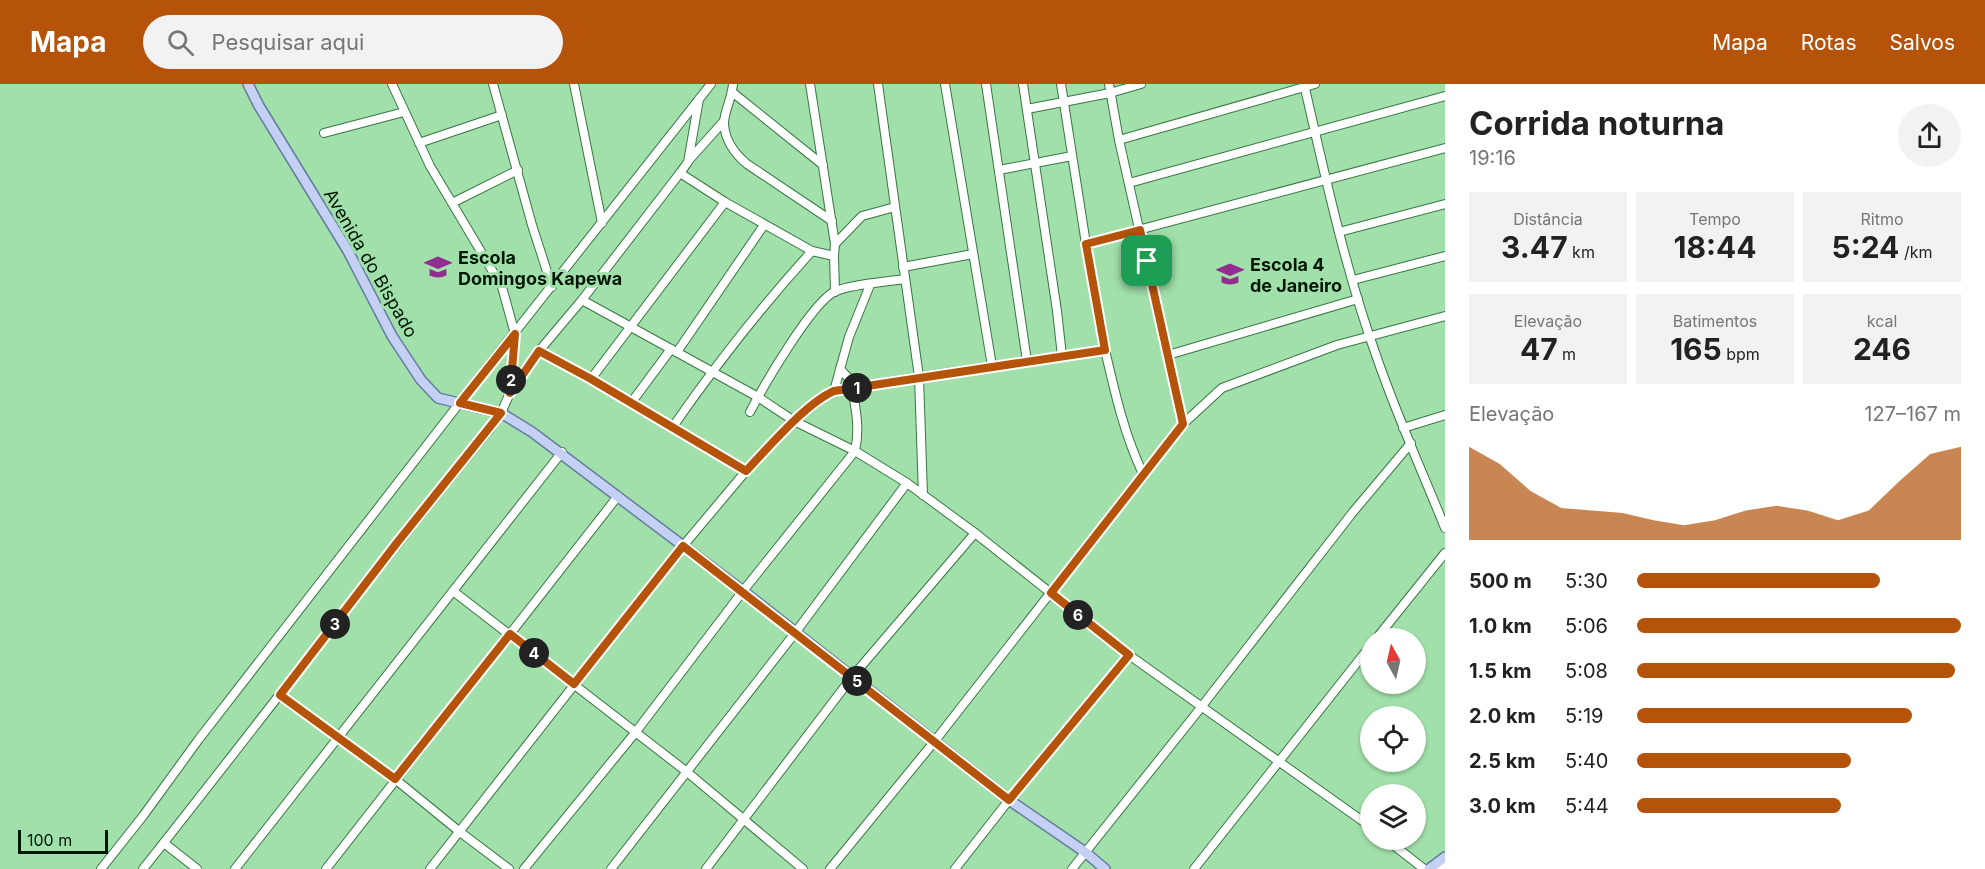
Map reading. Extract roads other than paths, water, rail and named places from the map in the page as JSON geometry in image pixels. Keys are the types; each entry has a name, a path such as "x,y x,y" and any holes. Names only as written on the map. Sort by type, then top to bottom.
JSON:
{"main road":[{"name":"Avenida do Bispado","path":"248,84 348,251 392,336 421,380 438,398 501,413 562,452 1009,800 1106,869"},
{"path":"1429,869 1445,857"}],"street":[{"path":"392,84 418,143 502,287 515,334 510,393"},
{"path":"493,84 534,233 552,288"},
{"path":"574,84 602,223"},
{"path":"101,869 460,403 711,84"},
{"path":"810,84 835,244 835,291"},
{"path":"878,84 919,377 923,495"},
{"path":"945,84 992,366"},
{"path":"986,84 1027,361"},
{"path":"1023,84 1062,356"},
{"path":"1061,84 1105,350 1120,416 1132,452 1143,474"},
{"path":"1027,109 1064,102 1110,88 1141,84"},
{"path":"1119,140 1304,85 1315,84"},
{"path":"1304,85 1326,181 1358,298 1402,428 1411,442 1442,515 1445,528"},
{"path":"143,869 501,413 510,393 539,351 582,300 688,162 724,121 733,88 823,165"},
{"path":"1110,88 1119,140 1183,424"},
{"path":"1129,183 1445,96"},
{"path":"688,162 700,97"},
{"path":"324,133 404,112"},
{"path":"418,143 502,115"},
{"path":"724,121 735,154 832,220"},
{"path":"1086,244 1445,148"},
{"path":"999,170 1072,156"},
{"path":"452,202 518,170"},
{"path":"680,173 725,202 812,251 834,256"},
{"path":"591,379 725,202"},
{"path":"1339,232 1445,204"},
{"path":"835,244 862,216 895,207"},
{"path":"631,403 674,351 764,225"},
{"path":"672,428 711,371 781,285 812,251"},
{"path":"903,267 973,254"},
{"path":"1353,280 1445,256"},
{"path":"750,412 796,335 819,305 835,291 905,279"},
{"path":"834,391 849,337 870,285"},
{"path":"1168,355 1358,298"},
{"path":"582,300 758,397 794,421 855,451 907,483 975,533 1129,655 1360,820"},
{"path":"830,869 934,742 1183,424 1222,388 1370,335 1445,316"},
{"path":"430,869 683,546 746,471 794,421 827,394 919,377 1105,350"},
{"path":"539,351 591,379 746,471"},
{"path":"524,869 635,733 743,591 855,451 858,419 855,388 840,369"},
{"path":"1402,428 1445,415"},
{"path":"1072,869 1353,512 1411,442"},
{"path":"236,869 562,452"},
{"path":"612,869 795,633 907,483"},
{"path":"326,869 618,496"},
{"path":"706,869 794,757 852,677 975,533"},
{"path":"1385,628 1445,553"},
{"path":"453,591 687,772 803,869"},
{"path":"955,869 1129,655"},
{"path":"1194,869 1360,659"},
{"path":"280,695 395,779 509,869"},
{"path":"164,843 197,869"},
{"path":"1400,850 1424,869"},
{"path":"1438,869 1445,864"}],"place":[{"name":"Escola Domingos Kapewa","path":"438,267"},
{"name":"Escola 4 de Janeiro","path":"1230,274"}]}
